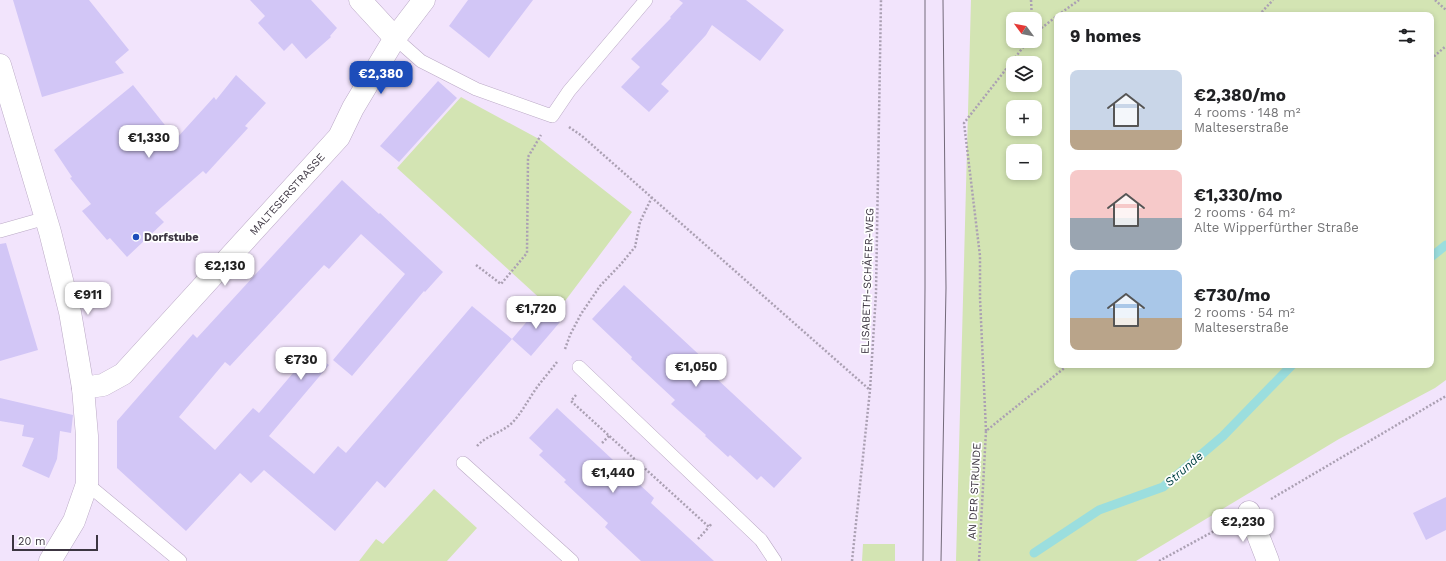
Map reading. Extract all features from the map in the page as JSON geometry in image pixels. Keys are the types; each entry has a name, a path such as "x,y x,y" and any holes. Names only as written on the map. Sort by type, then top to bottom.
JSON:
{"street":[{"path":"360,0 395,38"},
{"name":"MALTESERSTRASSE","path":"83,388 103,385 123,374 339,137 353,108 395,38 424,0"},
{"path":"0,65 46,218 70,312 83,388 87,436 87,484 74,521 50,561"},
{"path":"1249,512 1268,561"}],"lane":[{"path":"395,38 421,61 476,89 552,116 569,91 646,0"},
{"path":"0,231 46,218"},
{"path":"579,367 761,540 775,561"},
{"path":"463,463 572,561"},
{"path":"87,484 180,561"}],"path":[{"name":"ELISABETH-SCHÄFER-WEG","path":"852,561 870,390 876,293 881,0"},
{"path":"1031,0 1032,12"},
{"path":"1062,12 1079,0"},
{"path":"1262,12 1273,0"},
{"path":"1435,0 1446,10"},
{"path":"1042,28 1054,18"},
{"path":"1434,56 1446,46"},
{"path":"986,431 980,298 980,256 964,123 1023,48"},
{"path":"476,265 501,284 527,253 528,157 552,116 582,136 870,390"},
{"path":"463,463 482,441 504,430 514,421 527,404 537,387 564,353 570,335 581,314 600,286 622,264 635,247 640,222 652,197"},
{"path":"564,353 579,367"},
{"name":"AN DER STRUNDE","path":"979,561 986,431 1064,368"},
{"path":"591,378 571,401 709,527"},
{"path":"1159,561 1249,512 1446,396"},
{"path":"1440,400 1446,402"},
{"path":"602,443 609,436"},
{"path":"698,539 726,506"}],"green space":[{"path":"971,0 1446,0 1446,380 1435,388 1339,439 1136,561 956,561"},
{"path":"461,97 539,139 632,212 556,313 397,168"},
{"path":"434,489 477,528 447,561 359,561 376,539 383,544"},
{"path":"863,544 895,544 895,561 862,561"}],"building":[{"path":"13,0 89,0 129,50 115,62 124,73 42,97"},
{"path":"250,0 311,0 337,28 330,36 331,37 306,59 292,43 284,51 258,23 265,16"},
{"path":"468,0 533,0 489,58 449,26"},
{"path":"679,0 746,0 784,30 760,61 712,25 706,35 661,84 669,91 649,112 621,87 640,67 631,59 671,18 670,17 683,3"},
{"path":"236,75 266,103 245,126 248,128 206,174 203,171 155,213 164,222 127,257 110,238 107,240 82,211 91,204 70,178 72,177 54,150 133,85 176,139 214,97 216,100"},
{"path":"438,81 457,98 399,162 380,146"},
{"path":"342,180 443,272 425,292 424,291 352,376 333,360 405,274 361,234 329,269 324,265 230,366 225,362 179,417 215,450 253,408 259,413 311,352 329,365 269,436 314,474 338,446 346,453 472,306 512,339 385,488 377,481 335,531 264,470 251,483 240,473 186,531 117,468 117,421 193,334 197,338"},
{"path":"6,243 38,350 0,361 0,244"},
{"path":"624,285 721,375 717,379 802,458 774,488 761,476 757,480 730,455 728,457 705,436 706,435 671,404 675,400 631,359 632,357 592,319"},
{"path":"541,305 560,322 531,356 512,339"},
{"path":"0,398 73,415 71,433 60,431 57,459 49,478 22,466 34,438 22,436 24,425 0,421"},
{"path":"557,408 654,498 651,503 714,561 641,561 605,527 608,523 564,482 566,480 539,455 543,451 529,438"},
{"path":"1446,497 1446,530 1426,540 1413,513"}],"waterway":[{"name":"Strunde","path":"1434,255 1446,245"},
{"name":"Strunde","path":"1034,553 1099,510 1163,487 1223,436 1289,368"}],"tram line":[{"path":"923,561 925,0"},
{"path":"941,561 946,288 943,0"}],"place":[{"name":"Dorfstube","path":"136,237"}]}
